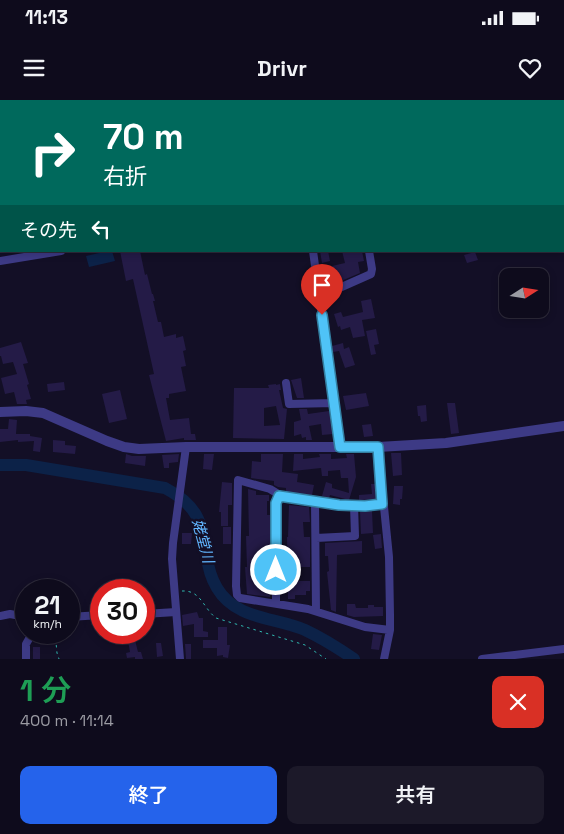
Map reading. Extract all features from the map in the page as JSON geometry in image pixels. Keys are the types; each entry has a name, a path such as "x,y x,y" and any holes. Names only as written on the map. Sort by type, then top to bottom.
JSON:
{"street":[{"path":"0,260 54,252"},
{"path":"313,252 340,447"},
{"path":"319,297 371,274 369,252"},
{"path":"286,383 289,404 334,403"},
{"path":"0,412 36,411 50,415 102,440 124,447 150,449 186,447 378,447 446,443 564,426"},
{"path":"180,659 173,543 186,447"},
{"path":"378,447 382,504 389,557 390,630 384,659"},
{"path":"382,504 354,505 279,496 270,489 238,480 237,595 240,598 316,611 366,627 390,630"},
{"path":"276,604 276,503 279,496"},
{"path":"315,501 316,611"},
{"path":"316,538 355,536 354,505"},
{"path":"155,613 176,612"},
{"path":"0,616 15,615"},
{"path":"26,644 26,659"},
{"path":"482,659 564,649"}],"path":[{"path":"175,591 195,593 209,613 216,618 305,645 326,659"},
{"path":"57,644 59,659"}],"water":[{"path":"112,252 115,261 89,267 86,256"}],"building":[{"path":"120,252 140,252 145,275 147,274 155,301 153,301 158,322 161,322 164,337 176,334 176,338 183,336 186,350 183,351 186,366 181,367 186,391 169,394 169,398 166,398 170,420 189,418 191,434 195,434 196,440 184,440 184,438 166,441 149,375 154,374 133,279 126,281"},
{"path":"320,252 328,252 330,261 322,263"},
{"path":"342,252 362,252 364,261 358,262 360,273 327,287 324,278 334,275 332,266 345,263"},
{"path":"475,252 478,260 467,263 464,255"},
{"path":"371,299 375,318 362,320 365,336 353,338 350,327 341,330 340,326 338,327 334,314 341,312 343,317 363,312 361,301"},
{"path":"376,329 379,344 374,345 376,354 371,355 366,331"},
{"path":"21,342 28,363 23,364 31,399 26,400 27,404 17,404 14,392 5,394 1,378 17,374 13,362 3,364 0,348"},
{"path":"343,343 344,349 349,347 355,365 345,368 339,351 333,352 332,346"},
{"path":"301,378 304,398 297,398 291,380"},
{"path":"64,382 65,390 48,392 47,384"},
{"path":"280,384 281,390 279,390 283,408 287,409 284,439 233,438 234,388 269,388 268,385","holes":["276,406 280,425 264,426 264,408"]},
{"path":"120,390 127,419 109,423 102,394"},
{"path":"366,393 369,406 346,410 343,396"},
{"path":"447,403 455,403 459,433 451,434"},
{"path":"426,405 427,421 421,422 417,406"},
{"path":"299,409 307,409 308,414 329,411 333,434 322,435 321,424 309,426 312,440 306,440 306,437 302,438 301,434 294,436 294,422 301,420"},
{"path":"9,419 17,420 16,434 30,434 30,436 42,438 40,452 33,451 34,441 0,442 0,429 8,429"},
{"path":"371,424 373,436 364,437 362,425"},
{"path":"53,440 65,441 65,445 76,446 75,454 53,452"},
{"path":"391,453 401,453 402,475 393,476"},
{"path":"126,454 146,456 145,466 125,463"},
{"path":"179,454 178,462 169,463 169,468 164,468 162,455"},
{"path":"204,454 214,454 212,470 203,469"},
{"path":"261,454 283,454 282,472 298,474 297,482 314,485 312,495 286,492 286,488 274,485 274,481 251,478 252,461 261,462"},
{"path":"294,454 303,454 303,459 320,457 319,454 331,454 331,459 347,458 346,454 354,454 356,477 349,500 330,495 329,498 322,496 326,482 332,484 332,488 349,493 348,478 341,478 340,470 328,471 328,476 322,476 321,468 293,471"},
{"path":"222,482 232,483 232,505 228,505 228,526 221,526 221,512 219,512"},
{"path":"371,484 376,484 378,499 359,500 359,495 372,494"},
{"path":"394,486 403,486 400,505 393,504"},
{"path":"248,489 256,491 256,495 269,495 267,515 270,515 270,597 247,594 245,567 247,567 246,536 249,536"},
{"path":"289,505 309,507 310,522 303,522 304,537 310,537 310,567 298,567 296,581 310,581 310,591 306,591 306,595 295,595 295,599 288,599 287,537"},
{"path":"360,511 372,511 373,533 361,534"},
{"path":"223,527 231,527 231,544 223,544"},
{"path":"182,533 192,533 191,544 182,544"},
{"path":"381,534 382,548 375,549 373,535"},
{"path":"362,541 362,553 337,555 336,612 331,610 327,572 329,571 328,556 325,556 325,543"},
{"path":"347,604 355,604 356,608 368,608 368,605 383,607 383,616 354,617 347,615"},
{"path":"197,612 199,618 203,618 203,631 208,632 208,637 194,637 194,624 183,626 182,615"},
{"path":"218,627 227,627 227,645 230,645 228,658 223,657 223,655 217,656 217,648 203,648 203,640 218,640"},
{"path":"373,634 382,635 379,650 371,649"},
{"path":"156,643 161,643 163,656 157,657"},
{"path":"129,644 136,644 138,652 141,652 143,659 127,658 126,653 130,652"},
{"path":"185,644 191,644 191,659 186,659"},
{"path":"33,647 40,647 40,659 33,659"}],"waterway":[{"name":"姥堂川","path":"0,465 26,465 165,488 176,494 196,515 203,533 211,576 225,598 245,612 305,630 330,643 354,659"}],"route":[{"path":"276,570 276,499 279,496 339,505 365,506 382,504 378,447 340,447 322,315"}]}
